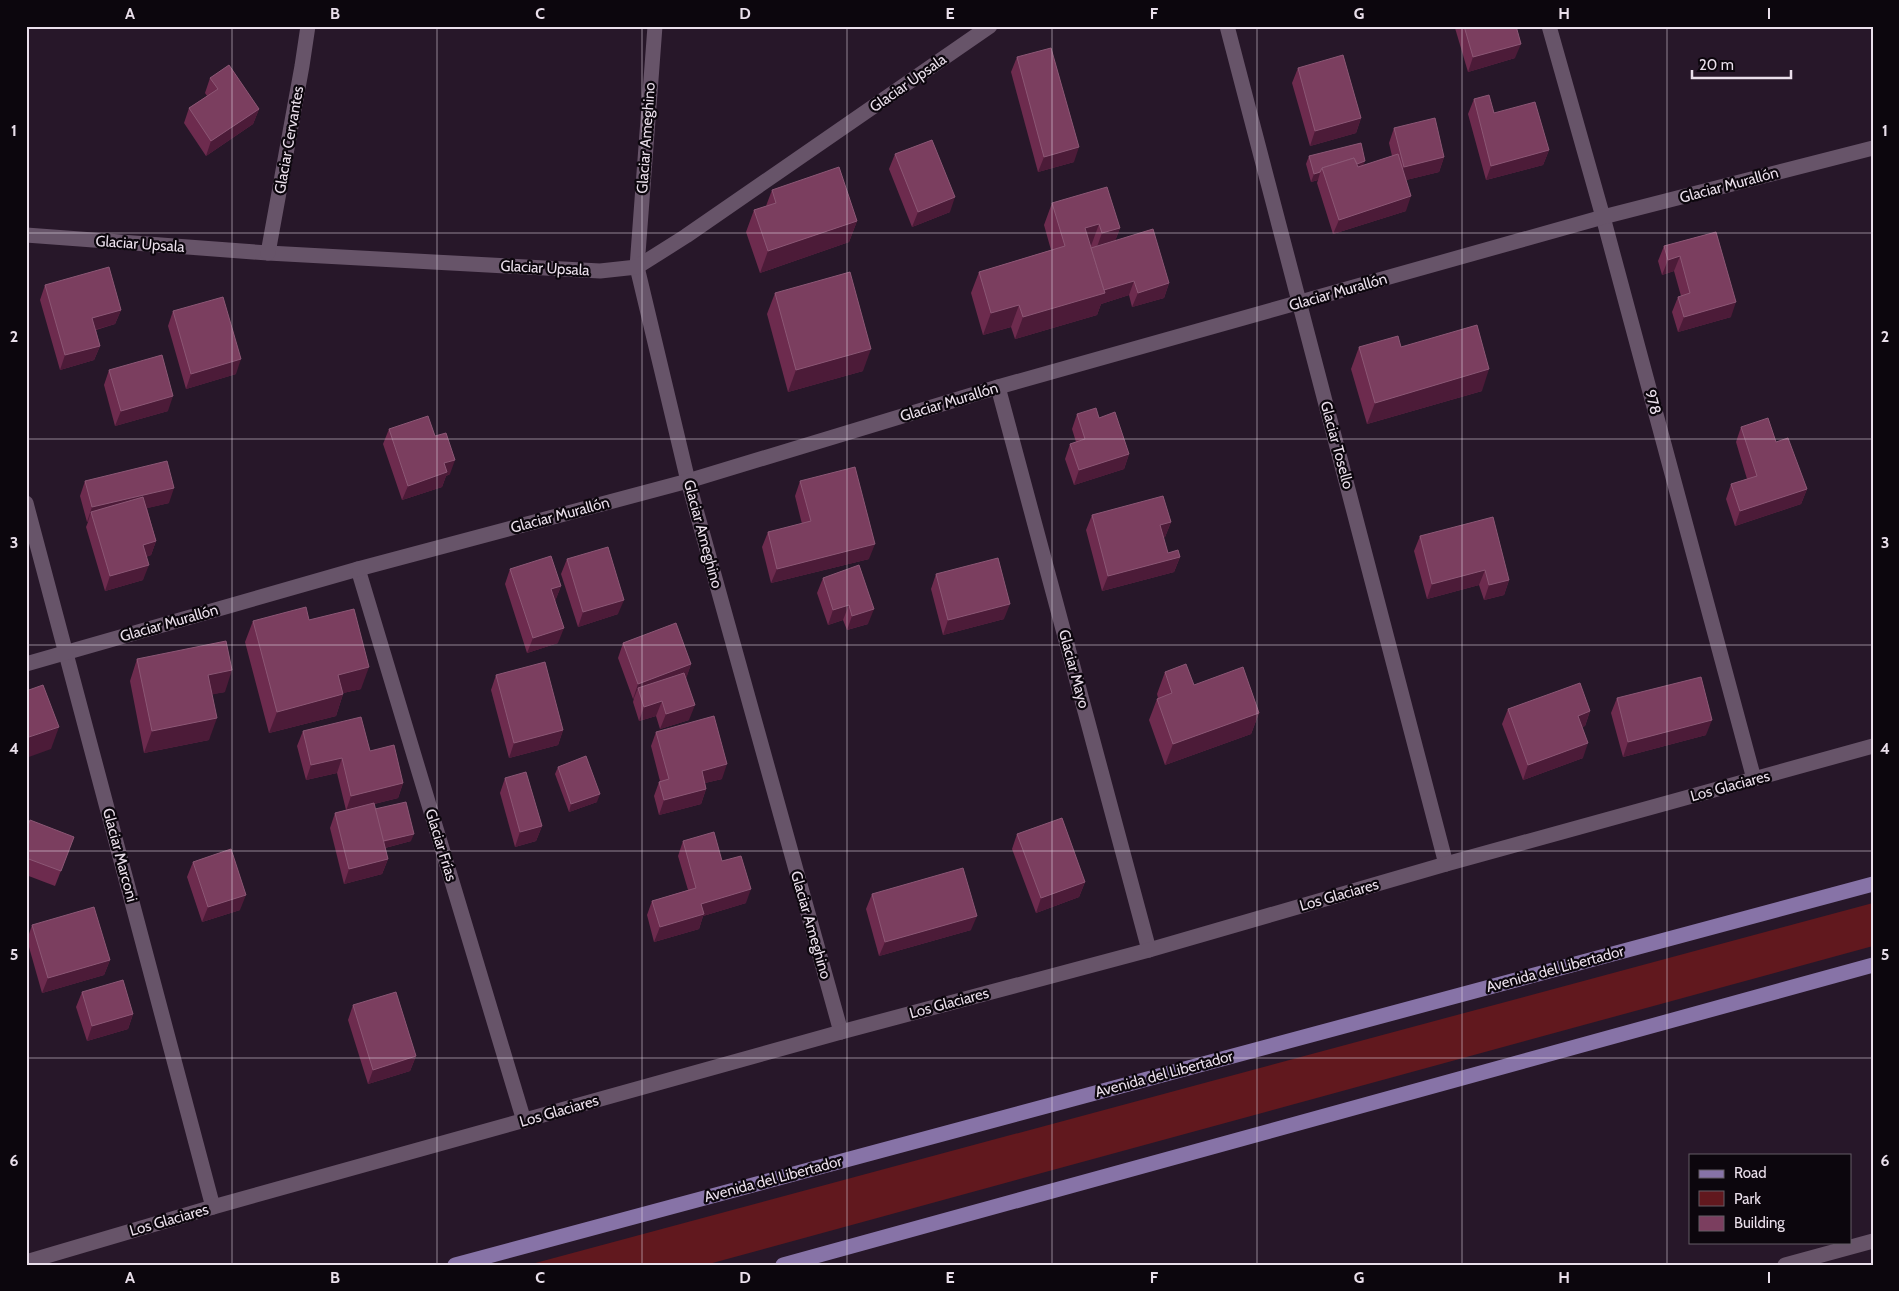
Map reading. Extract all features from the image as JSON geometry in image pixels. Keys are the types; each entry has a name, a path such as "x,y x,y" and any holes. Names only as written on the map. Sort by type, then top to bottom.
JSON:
{"main road":[{"name":"Avenida del Libertador","path":"455,1265 1873,884"},
{"path":"783,1265 1873,965"}],"street":[{"name":"Glaciar Cervantes","path":"268,253 308,26"},
{"name":"Glaciar Ameghino","path":"655,26 637,267 688,481 841,1032"},
{"name":"Glaciar Upsala","path":"26,235 268,253 600,271 637,267 686,236 990,26"},
{"name":"Glaciar Tosello","path":"1227,26 1446,864"},
{"name":"978","path":"1549,26 1603,217 1754,779"},
{"name":"Glaciar Murallón","path":"26,664 358,569 688,481 998,387 1300,304 1603,217 1873,148"},
{"name":"Glaciar Mayo","path":"998,387 1149,950"},
{"name":"Glaciar Marconi","path":"26,503 213,1207"},
{"name":"Glaciar Frías","path":"358,569 524,1121"},
{"name":"Los Glaciares","path":"26,1262 213,1207 841,1032 1149,950 1446,864 1873,746"},
{"path":"1785,1265 1873,1241"}],"green space":[{"path":"1873,903 1873,946 705,1265 528,1265"}],"building":[{"path":"1464,26 1516,26 1521,44 1473,57"},
{"path":"1051,48 1079,147 1044,157 1017,57"},
{"path":"1343,55 1361,118 1315,131 1298,68"},
{"path":"229,65 259,109 211,141 189,108 218,89 210,78"},
{"path":"1489,95 1494,113 1535,102 1549,150 1491,166 1474,99"},
{"path":"1435,118 1444,157 1404,167 1394,128"},
{"path":"932,140 955,197 918,212 895,154"},
{"path":"1361,143 1365,161 1357,164 1354,158 1322,168 1320,172 1314,174 1309,156"},
{"path":"1398,154 1411,196 1339,220 1322,168 1354,158 1358,167"},
{"path":"839,167 857,221 768,251 754,210 776,203 772,190"},
{"path":"1107,187 1120,228 1102,233 1099,224 1085,228 1105,293 1023,317 1019,305 991,313 979,272 1065,246 1052,203"},
{"path":"1153,229 1169,283 1138,293 1134,281 1104,290 1091,248"},
{"path":"1716,232 1736,302 1684,317 1678,297 1690,293 1680,256 1668,260 1664,246"},
{"path":"109,267 121,310 92,318 100,346 65,355 45,285"},
{"path":"850,272 871,349 796,370 775,293"},
{"path":"223,297 241,359 191,374 173,311"},
{"path":"1477,325 1489,369 1375,403 1359,347 1398,336 1401,347"},
{"path":"162,355 173,396 121,411 109,370"},
{"path":"1096,408 1099,418 1115,412 1129,454 1079,470 1070,444 1085,439 1077,414"},
{"path":"428,416 435,436 446,433 455,460 444,463 447,472 408,486 389,429"},
{"path":"1768,418 1776,442 1788,438 1807,489 1740,511 1731,484 1757,476 1741,427"},
{"path":"167,461 174,488 92,507 85,481"},
{"path":"855,467 875,544 777,569 768,532 811,521 800,481"},
{"path":"1163,496 1171,522 1160,525 1168,553 1178,550 1180,557 1108,576 1092,515"},
{"path":"143,497 156,541 143,545 149,565 110,576 91,512"},
{"path":"1493,517 1509,580 1489,585 1485,570 1432,584 1420,536"},
{"path":"608,547 624,600 583,612 567,559"},
{"path":"551,556 561,586 551,589 564,628 533,638 510,569"},
{"path":"998,558 1010,604 948,620 936,574"},
{"path":"859,565 874,609 852,616 849,605 833,610 823,578"},
{"path":"306,607 309,620 354,609 369,667 338,675 343,694 277,712 253,621"},
{"path":"676,623 691,664 638,684 623,643"},
{"path":"226,641 232,670 208,675 217,718 152,731 137,659"},
{"path":"545,662 563,730 514,743 496,675"},
{"path":"1186,664 1194,685 1243,667 1259,713 1173,744 1157,699 1172,693 1165,672"},
{"path":"684,673 695,705 666,714 662,701 644,707 638,688"},
{"path":"1701,677 1712,720 1628,742 1617,698"},
{"path":"1580,683 1590,711 1578,716 1588,743 1528,765 1508,709"},
{"path":"43,685 59,727 26,738 26,691"},
{"path":"714,716 727,764 702,771 706,789 664,800 659,782 669,779 656,732"},
{"path":"361,717 370,751 394,745 403,783 351,796 342,758 311,765 303,731"},
{"path":"586,756 600,794 571,804 558,767"},
{"path":"526,772 542,826 520,832 505,778"},
{"path":"406,802 414,834 383,841 375,809"},
{"path":"374,803 388,859 349,869 335,813"},
{"path":"1062,818 1085,882 1041,898 1017,834"},
{"path":"30,820 74,837 61,871 26,858 26,831"},
{"path":"714,832 722,861 741,856 751,889 701,904 704,914 660,927 652,901 696,888 683,841"},
{"path":"231,849 246,895 208,907 193,862"},
{"path":"963,868 977,916 885,942 872,894"},
{"path":"94,907 110,960 48,978 32,925"},
{"path":"123,980 133,1014 92,1026 82,992"},
{"path":"396,992 416,1056 373,1070 353,1005"}]}
